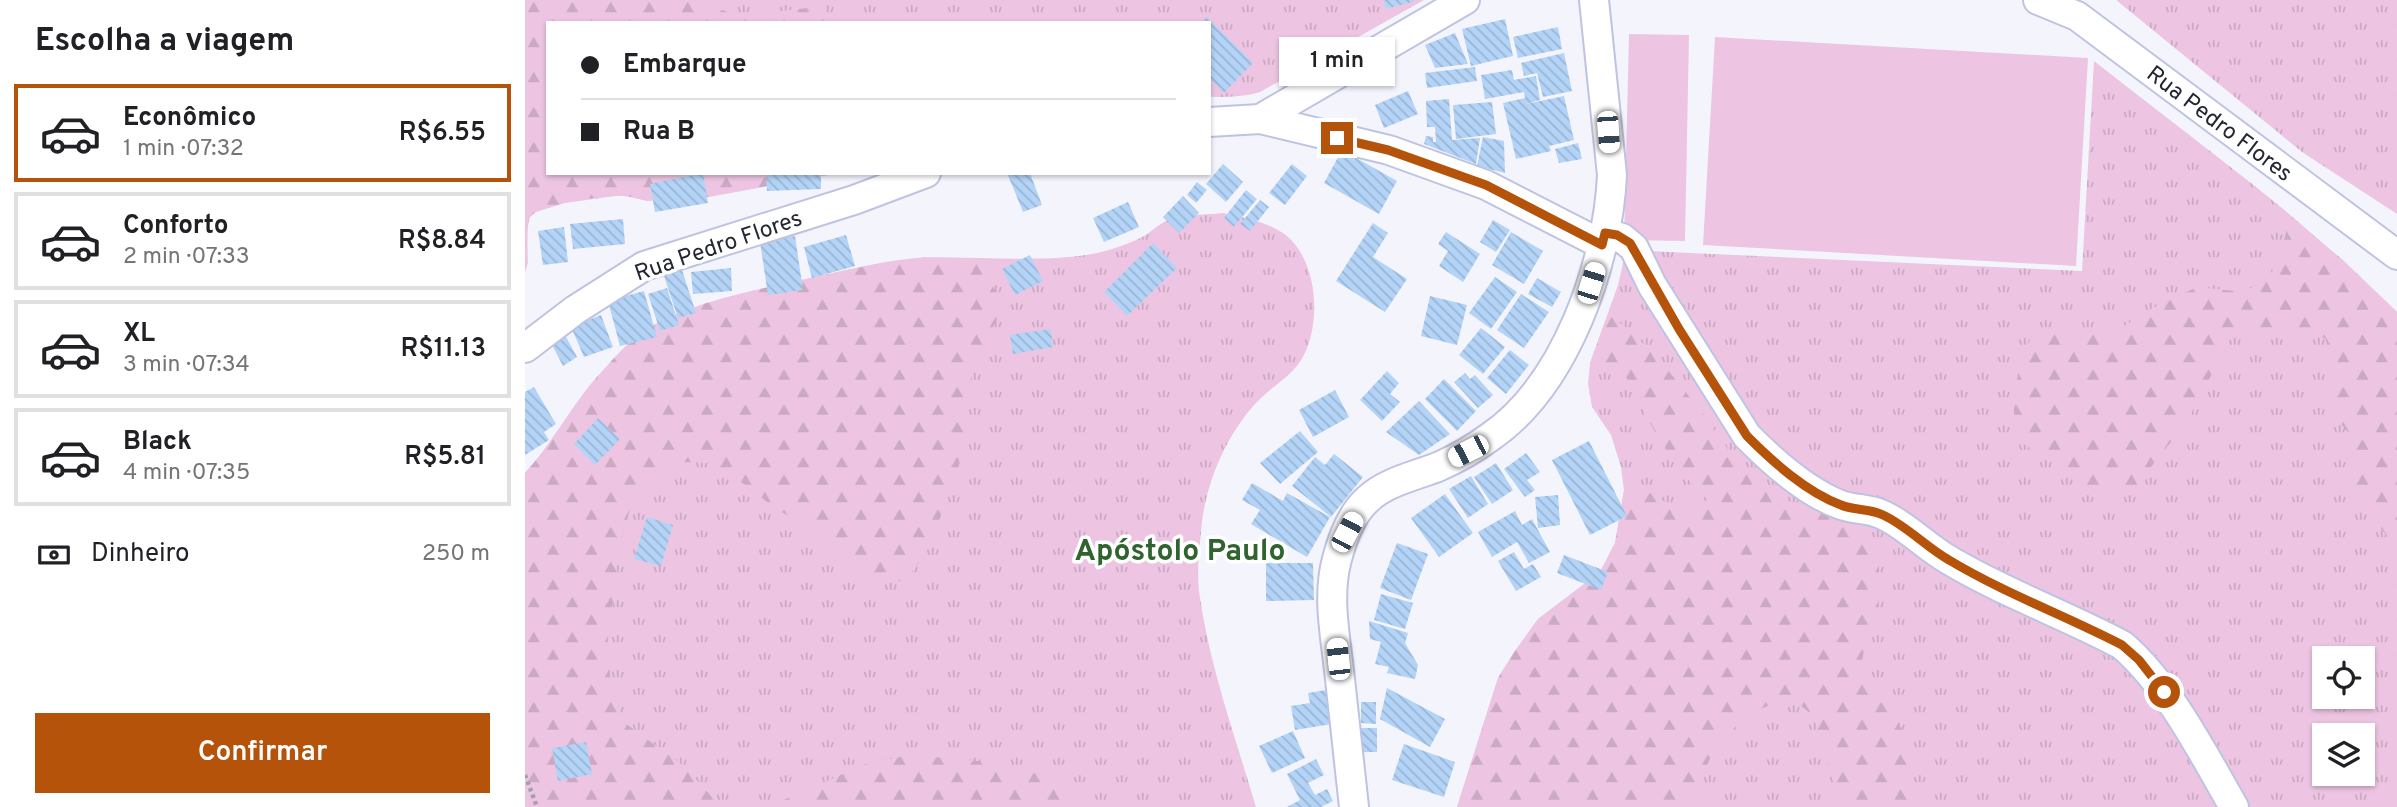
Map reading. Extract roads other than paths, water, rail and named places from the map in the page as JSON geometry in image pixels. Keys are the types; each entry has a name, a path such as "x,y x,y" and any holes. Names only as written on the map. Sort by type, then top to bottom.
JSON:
{"street":[{"path":"1260,119 1465,0"},
{"path":"1355,807 1332,610 1333,575 1347,532 1367,499 1403,479 1440,466 1493,435 1517,415 1539,388 1563,350 1585,301 1604,239 1611,203 1612,176 1594,0"},
{"name":"Rua Pedro Flores","path":"2038,0 2077,16 2397,255"},
{"path":"1211,122 1260,119 1388,150 1486,185 1604,239 1622,238 1634,248 1686,341 1747,436 1755,444 1793,476 1833,501 1844,507 1867,509 1882,514 1949,560 2122,645 2139,660 2164,692 2234,807"},
{"name":"Rua Pedro Flores","path":"525,348 575,310 644,266 855,200 921,175"}],"district":[{"name":"Apóstolo Paulo","path":"1180,550"}]}
